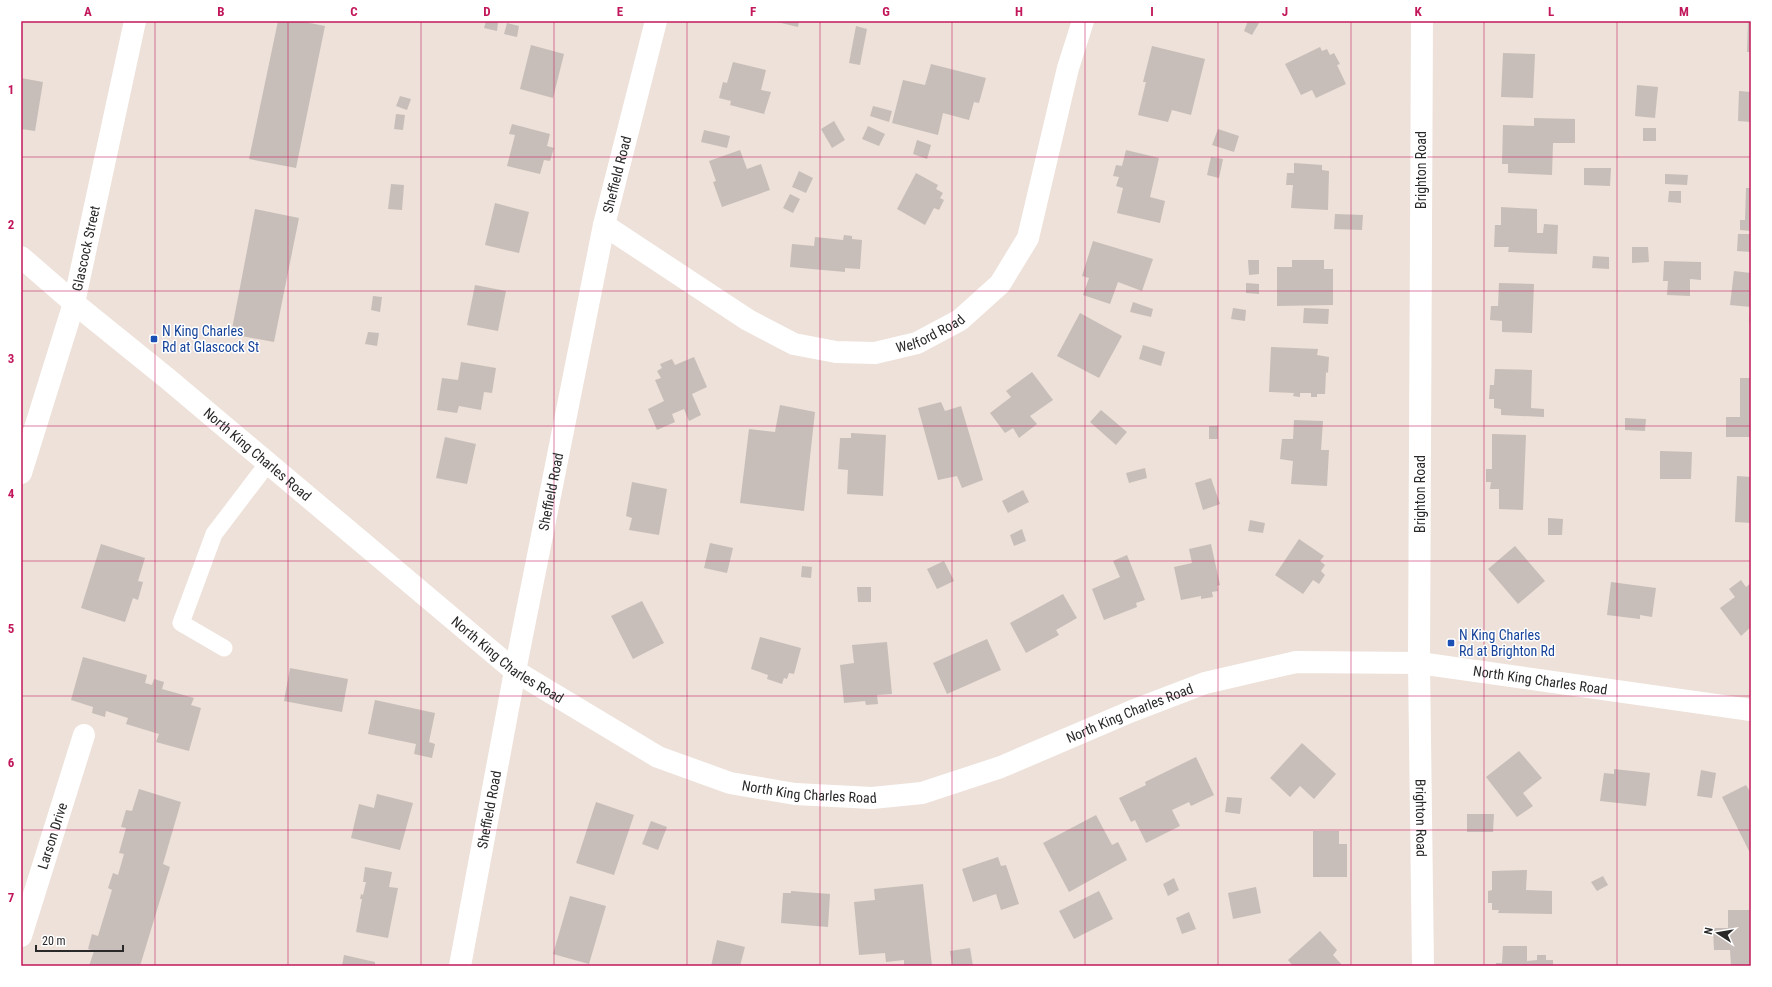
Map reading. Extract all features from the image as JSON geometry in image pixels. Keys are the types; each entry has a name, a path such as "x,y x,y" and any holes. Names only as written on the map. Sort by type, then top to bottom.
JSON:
{"street":[{"name":"Glascock Street","path":"21,472 74,303 135,21"},
{"name":"Sheffield Road","path":"460,966 515,671 604,225 656,21"},
{"name":"Welford Road","path":"604,225 748,320 794,344 836,352 875,352 917,344 960,320 1000,284 1028,238 1068,68 1083,21"},
{"name":"Brighton Road","path":"1422,21 1419,663 1423,966"},
{"name":"North King Charles Road","path":"21,257 74,303 168,379 515,671 658,757 730,784 796,794 872,798 922,793 1001,767 1132,711 1205,683 1296,662 1419,663 1751,710"},
{"name":"Larson Drive","path":"21,936 84,735"}],"lane":[{"path":"224,648 181,623 214,534 268,463"}],"building":[{"path":"278,21 300,21 325,26 296,168 249,159"},
{"path":"486,21 498,22 497,31 484,28"},
{"path":"773,21 799,21 798,27"},
{"path":"1248,21 1259,23 1252,35 1244,31"},
{"path":"1748,21 1751,21 1751,52 1747,52"},
{"path":"507,23 519,26 517,37 504,34"},
{"path":"856,26 867,29 860,65 849,63"},
{"path":"531,45 564,54 553,98 520,89"},
{"path":"1152,46 1205,59 1191,115 1172,110 1168,122 1138,115 1146,82 1143,82"},
{"path":"1320,47 1322,51 1327,49 1330,55 1334,53 1340,64 1337,65 1346,84 1316,98 1312,90 1301,95 1285,64"},
{"path":"1503,53 1535,54 1533,98 1501,97"},
{"path":"733,62 766,70 761,90 771,92 764,114 730,105 731,101 719,98 723,82 727,83"},
{"path":"931,64 986,78 979,103 974,102 969,120 943,113 938,135 892,123 903,80 925,85"},
{"path":"21,78 43,82 35,131 21,129"},
{"path":"1637,85 1658,87 1655,118 1635,116"},
{"path":"1739,91 1751,92 1751,122 1738,121"},
{"path":"400,96 411,99 407,110 396,106"},
{"path":"873,106 892,111 889,122 870,116"},
{"path":"396,114 405,115 403,130 394,129"},
{"path":"1534,118 1575,119 1575,143 1553,143 1552,175 1508,173 1508,164 1502,164 1503,125 1534,126"},
{"path":"834,121 845,140 832,148 821,129"},
{"path":"512,124 550,134 547,146 554,148 550,161 544,160 540,174 507,166 515,135 509,134"},
{"path":"868,126 885,134 879,146 862,139"},
{"path":"1643,128 1656,128 1656,141 1643,141"},
{"path":"1218,129 1239,136 1234,152 1212,145"},
{"path":"704,130 730,136 727,148 701,142"},
{"path":"917,140 931,145 927,159 913,154"},
{"path":"740,150 747,169 761,164 770,190 722,207 713,182 716,181 709,161"},
{"path":"1126,150 1159,158 1150,197 1165,201 1160,223 1117,213 1123,188 1116,186 1119,177 1113,176 1116,165 1122,166"},
{"path":"1211,157 1223,159 1219,178 1207,175"},
{"path":"1294,163 1322,165 1322,170 1329,171 1328,210 1291,208 1293,185 1286,185 1287,173 1294,173"},
{"path":"1584,168 1611,168 1610,186 1584,185"},
{"path":"799,171 813,178 806,193 792,187"},
{"path":"916,173 938,185 936,189 943,193 940,198 944,200 939,210 934,208 925,225 897,209"},
{"path":"1665,174 1688,175 1687,185 1665,184"},
{"path":"391,184 404,185 402,210 388,209"},
{"path":"1746,188 1751,188 1751,231 1740,230 1740,220 1745,220"},
{"path":"1669,191 1681,191 1681,203 1668,202"},
{"path":"790,194 800,199 793,213 783,208"},
{"path":"495,203 529,212 519,253 485,245"},
{"path":"1501,207 1537,209 1537,233 1543,233 1544,224 1558,225 1557,254 1508,252 1509,247 1494,247 1495,225 1501,225"},
{"path":"255,209 299,218 274,342 231,334"},
{"path":"1335,214 1363,215 1362,230 1334,229"},
{"path":"1738,234 1751,234 1751,252 1737,251"},
{"path":"844,235 852,236 852,239 862,240 860,269 845,268 845,272 790,267 792,244 814,246 815,237 843,240"},
{"path":"1093,241 1153,259 1142,291 1118,282 1110,304 1083,295 1089,278 1082,276"},
{"path":"1632,247 1648,247 1649,262 1632,263"},
{"path":"1593,256 1609,257 1609,269 1592,268"},
{"path":"1248,260 1259,260 1259,274 1249,275"},
{"path":"1292,260 1324,260 1324,269 1333,269 1333,305 1277,306 1277,267 1292,267"},
{"path":"1664,261 1701,262 1701,280 1690,279 1690,296 1667,295 1668,281 1663,281"},
{"path":"1734,271 1751,273 1751,307 1730,305"},
{"path":"1246,283 1259,284 1259,294 1246,293"},
{"path":"1499,283 1534,284 1532,333 1502,332 1502,321 1490,320 1491,306 1498,306"},
{"path":"475,285 506,291 498,331 467,325"},
{"path":"373,296 382,297 380,312 371,310"},
{"path":"1133,302 1153,309 1151,317 1130,312"},
{"path":"1233,308 1246,310 1245,321 1231,319"},
{"path":"1304,308 1329,309 1328,324 1303,323"},
{"path":"1751,310 1751,323 1749,322"},
{"path":"1080,313 1122,336 1099,378 1057,356"},
{"path":"368,332 379,333 377,346 365,344"},
{"path":"1143,345 1165,352 1161,366 1139,359"},
{"path":"1271,347 1318,349 1317,355 1329,357 1328,373 1326,372 1325,394 1317,394 1317,397 1311,397 1311,393 1300,393 1300,397 1293,396 1294,393 1269,392"},
{"path":"694,357 707,387 692,394 701,415 689,421 684,409 672,414 675,422 657,430 648,409 664,401 655,380 661,378 657,371 662,368 660,364 672,359 675,365"},
{"path":"461,362 496,368 492,393 484,392 481,410 459,406 457,413 437,410 442,378 458,380"},
{"path":"1495,369 1532,370 1531,408 1544,409 1544,417 1501,415 1501,409 1494,408 1494,399 1489,399 1490,385 1494,385"},
{"path":"1032,372 1053,400 1030,416 1037,424 1019,438 1013,428 1005,433 990,413 1011,397 1006,391"},
{"path":"1740,378 1751,378 1751,437 1726,437 1726,417 1740,417"},
{"path":"941,402 945,411 961,406 983,480 962,488 957,476 938,480 918,408"},
{"path":"780,405 815,412 804,511 740,503 749,429 775,432"},
{"path":"1101,410 1127,432 1116,445 1090,422"},
{"path":"1625,418 1646,419 1645,431 1625,430"},
{"path":"1294,420 1323,421 1321,450 1329,450 1327,486 1291,484 1293,461 1280,459 1282,439 1293,439"},
{"path":"1209,426 1218,426 1218,439 1209,439"},
{"path":"851,433 886,435 883,496 847,494 848,470 838,469 840,438 851,438"},
{"path":"1492,434 1526,435 1523,510 1499,509 1499,489 1490,489 1491,482 1486,482 1486,469 1492,469"},
{"path":"445,437 476,444 467,484 436,478"},
{"path":"1660,451 1692,452 1691,479 1660,479"},
{"path":"1145,468 1147,478 1129,483 1126,473"},
{"path":"1737,476 1751,477 1751,523 1735,522"},
{"path":"1211,478 1220,504 1203,510 1195,483"},
{"path":"632,482 667,489 659,535 629,530 632,518 626,516"},
{"path":"1023,490 1029,502 1008,513 1002,501"},
{"path":"1548,518 1563,519 1562,535 1548,535"},
{"path":"1250,520 1265,523 1263,533 1248,531"},
{"path":"1022,529 1026,541 1014,546 1010,535"},
{"path":"1299,539 1324,556 1320,561 1325,565 1321,571 1325,575 1319,584 1313,580 1303,594 1275,575"},
{"path":"710,543 733,548 727,573 704,568"},
{"path":"101,544 145,558 138,581 143,582 138,600 133,598 125,622 81,608"},
{"path":"1211,544 1220,585 1217,586 1218,591 1212,592 1213,597 1201,599 1201,596 1181,600 1174,567 1192,563 1189,549"},
{"path":"1515,546 1545,581 1518,604 1488,569"},
{"path":"1127,555 1145,600 1136,603 1137,607 1104,620 1092,589 1120,577 1113,561"},
{"path":"944,561 954,581 937,589 927,569"},
{"path":"802,566 812,567 811,578 801,577"},
{"path":"1741,580 1746,587 1751,583 1751,627 1741,636 1720,608 1735,597 1729,589"},
{"path":"1611,582 1656,588 1652,617 1640,615 1640,619 1607,615"},
{"path":"857,587 871,587 871,602 858,602"},
{"path":"1063,594 1077,618 1056,630 1059,635 1026,653 1010,623"},
{"path":"642,601 664,643 633,659 611,616"},
{"path":"760,637 801,648 794,674 789,673 787,679 784,678 782,684 767,679 768,675 751,669"},
{"path":"987,639 1001,670 947,694 933,663"},
{"path":"887,642 892,694 877,695 878,704 866,705 865,701 844,703 840,665 854,663 852,645"},
{"path":"83,657 147,675 145,683 152,685 154,679 164,682 162,689 194,698 191,705 201,708 189,751 156,742 159,734 126,724 128,718 106,711 105,717 92,713 93,707 71,700"},
{"path":"290,668 348,679 342,712 284,701"},
{"path":"375,700 435,713 429,742 435,744 432,758 414,754 416,744 368,734"},
{"path":"1302,743 1336,774 1314,799 1300,786 1290,797 1270,778"},
{"path":"1519,751 1542,778 1523,793 1533,806 1517,817 1486,777"},
{"path":"1196,757 1214,795 1191,806 1189,802 1172,810 1180,826 1146,843 1135,820 1131,822 1119,798 1146,785 1145,782"},
{"path":"1614,769 1650,773 1646,806 1600,801 1604,773 1614,774"},
{"path":"1701,770 1716,773 1712,798 1697,796"},
{"path":"1746,785 1751,793 1751,855 1722,797"},
{"path":"139,789 181,802 163,864 170,867 140,966 89,966 94,951 88,949 92,934 98,936 112,890 108,888 113,873 118,875 124,854 119,853 126,828 121,827 126,810 132,811"},
{"path":"377,794 413,803 400,850 351,838 359,804 374,808"},
{"path":"1227,797 1242,798 1240,814 1225,812"},
{"path":"596,802 634,815 614,875 576,863"},
{"path":"1467,814 1494,814 1493,832 1467,832"},
{"path":"1096,815 1112,845 1118,842 1127,860 1069,892 1043,843"},
{"path":"651,821 667,827 658,850 642,844"},
{"path":"1313,831 1339,831 1339,844 1347,844 1347,877 1313,877"},
{"path":"998,857 1001,866 1006,865 1019,904 1001,910 996,894 973,902 962,869"},
{"path":"365,867 392,872 389,887 398,888 388,938 356,932 362,899 360,899 361,894 363,895 366,882 363,882"},
{"path":"1527,870 1526,890 1552,891 1552,914 1498,913 1499,910 1492,910 1492,903 1488,903 1488,891 1492,890 1492,871"},
{"path":"1603,876 1608,885 1597,891 1591,882"},
{"path":"1174,878 1179,890 1168,896 1163,884"},
{"path":"923,884 932,966 904,966 904,960 886,962 885,953 859,955 854,902 875,900 874,889"},
{"path":"1256,887 1261,913 1233,919 1228,893"},
{"path":"791,891 830,894 828,927 781,923 783,893 791,893"},
{"path":"1099,891 1113,919 1074,939 1059,911"},
{"path":"570,896 606,906 589,964 553,954"},
{"path":"1728,910 1751,910 1751,965 1731,966 1730,950 1714,950 1713,928 1728,928"},
{"path":"1189,912 1196,929 1182,934 1176,918"},
{"path":"1320,931 1337,950 1333,955 1342,965 1293,966 1288,960"},
{"path":"717,940 745,947 740,966 711,966"},
{"path":"1503,946 1527,946 1527,961 1537,960 1537,955 1546,955 1546,960 1553,960 1553,966 1496,966 1496,963 1502,963"},
{"path":"970,948 973,966 952,966 950,951"},
{"path":"344,955 375,962 375,966 342,966"}],"place":[{"name":"N King Charles Rd at Glascock St","path":"154,339"},
{"name":"N King Charles Rd at Brighton Rd","path":"1451,643"}]}
